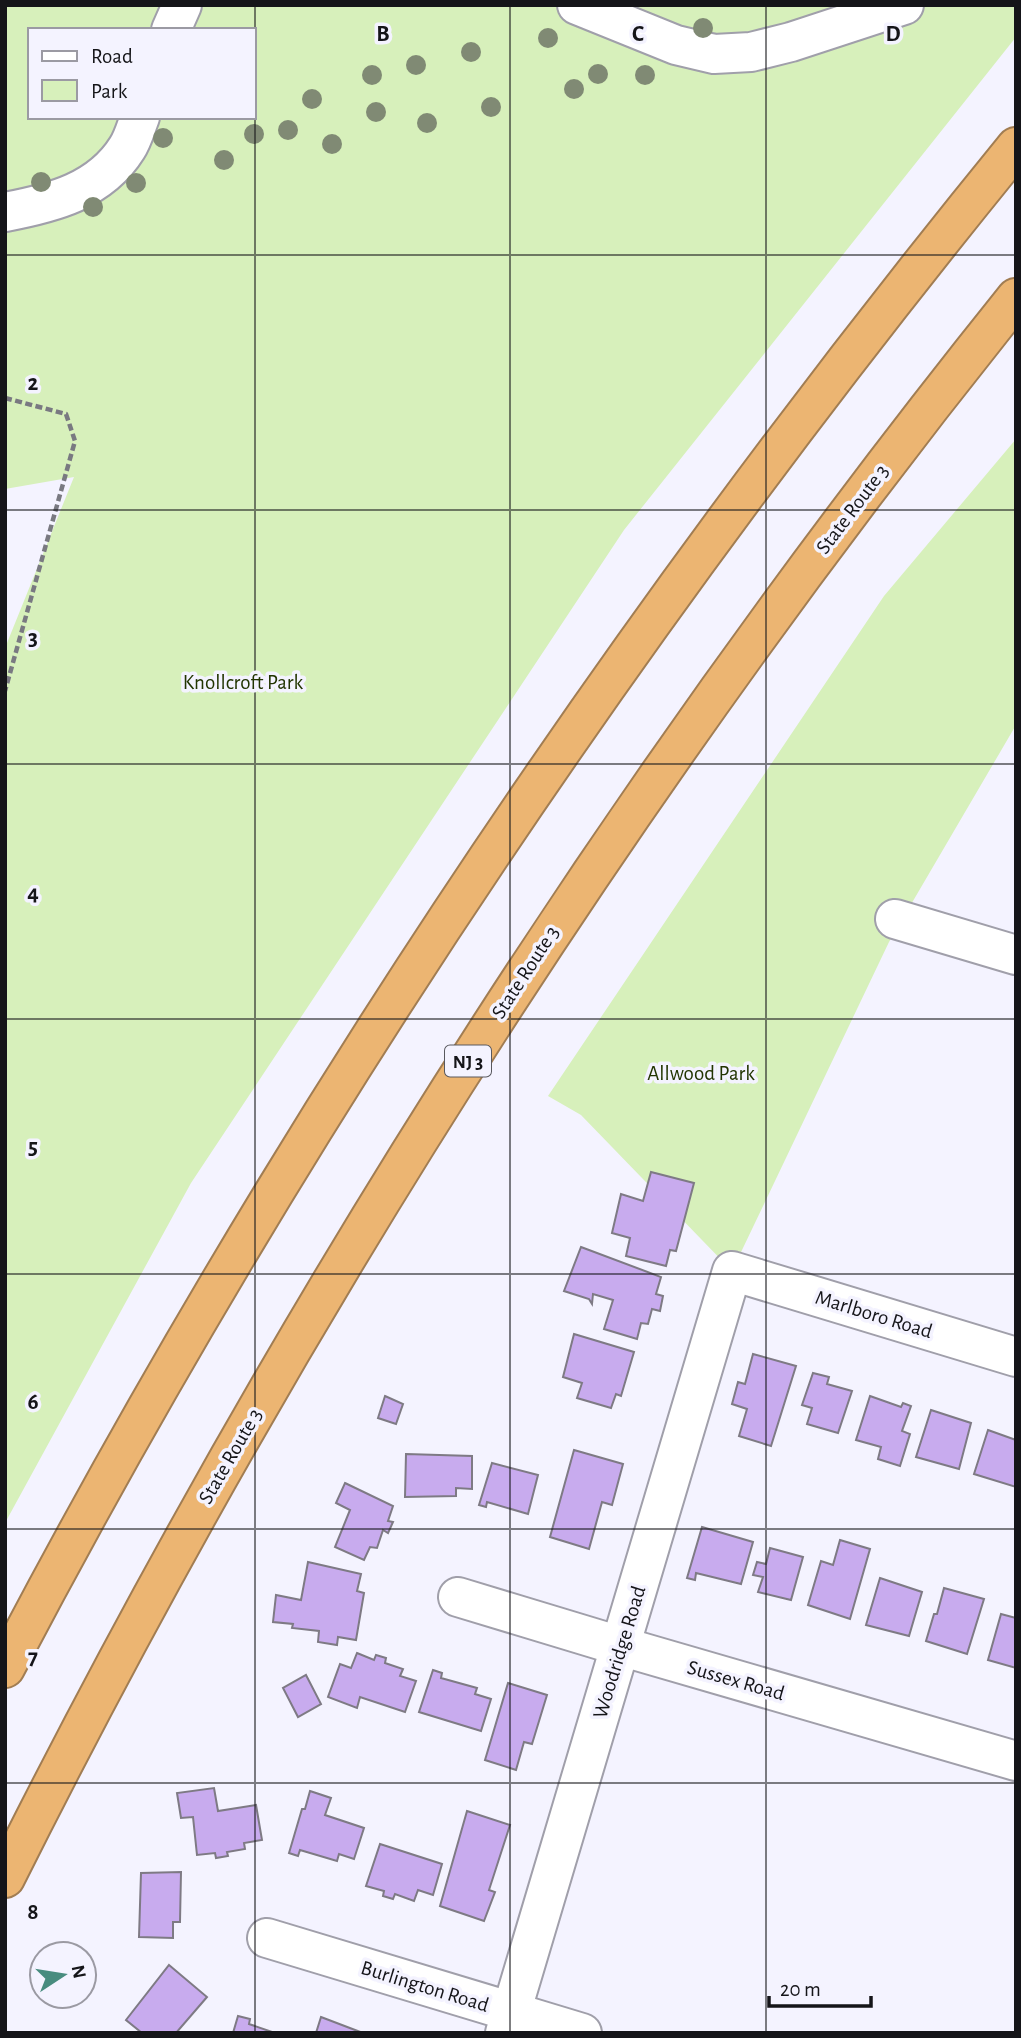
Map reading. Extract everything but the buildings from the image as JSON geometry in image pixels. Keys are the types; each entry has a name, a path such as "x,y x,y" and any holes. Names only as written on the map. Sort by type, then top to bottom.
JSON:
{"highway":[{"path":"5,1668 192,1331 321,1117 454,907 586,714 740,501 890,305 1016,147"},
{"name":"State Route 3","path":"5,1878 103,1687 216,1480 339,1268 470,1058 606,850 748,649 905,439 1016,298"}],"street":[{"path":"172,28 182,5"},
{"path":"577,5 676,45 714,54 751,52 791,42 904,5"},
{"path":"5,212 71,195 105,176 128,147 139,119"},
{"path":"895,919 1016,955"},
{"name":"Marlboro Road","path":"732,1271 1016,1357"},
{"name":"Woodridge Road","path":"508,2022 732,1271"},
{"name":"Sussex Road","path":"458,1597 1016,1761"},
{"name":"Burlington Road","path":"267,1938 508,2022 582,2033"}],"path":[{"path":"5,398 66,414 75,441 5,691"}],"green space":[{"name":"Knollcroft Park","path":"5,5 1016,5 1016,37 624,530 191,1183 5,1523 5,648 74,477 5,489"},
{"name":"Allwood Park","path":"1016,439 1016,725 889,942 732,1271 581,1115 548,1096 884,596"}]}
